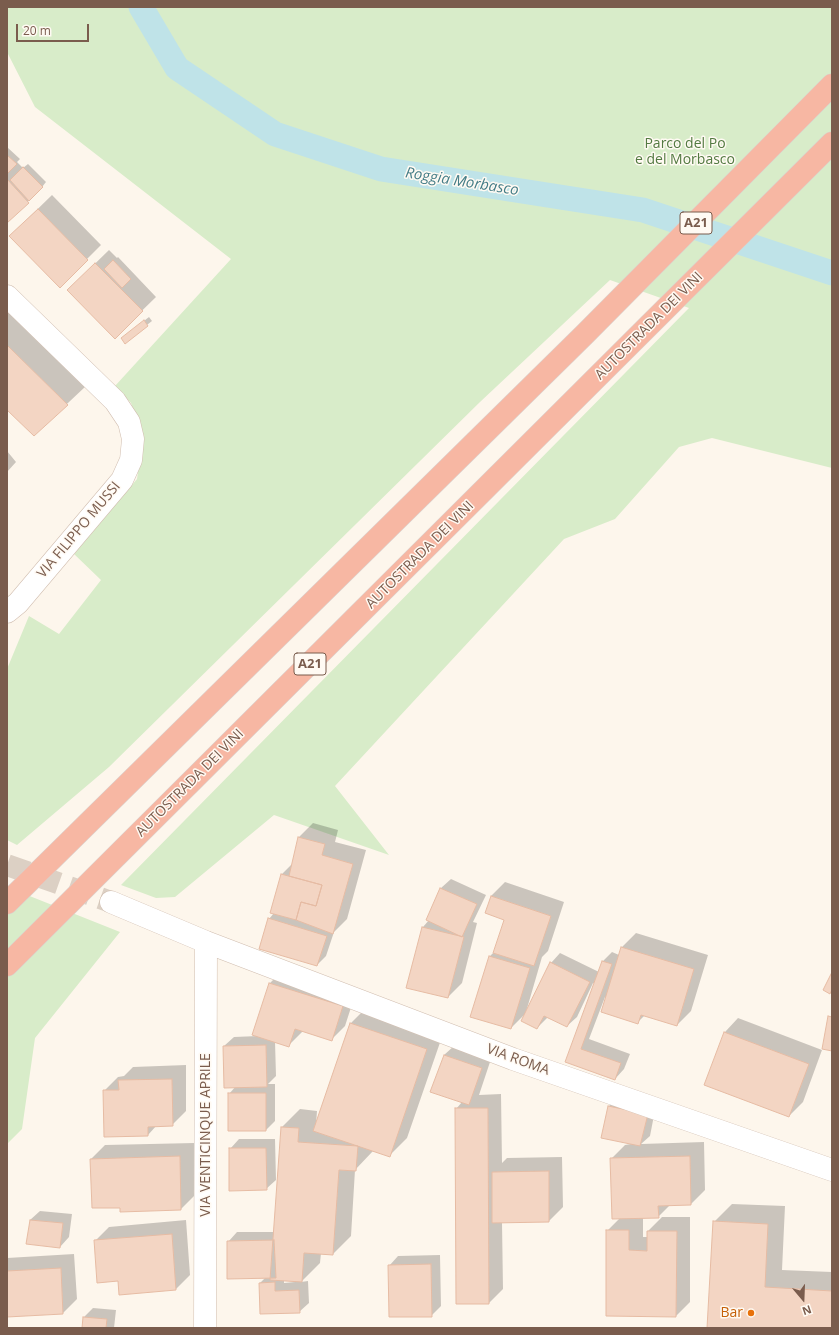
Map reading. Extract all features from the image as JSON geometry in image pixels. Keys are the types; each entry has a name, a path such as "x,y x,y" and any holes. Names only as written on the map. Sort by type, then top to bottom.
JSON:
{"highway":[{"name":"A21","path":"7,903 585,334 832,85"},
{"name":"AUTOSTRADA DEI VINI","path":"7,965 614,362 832,143"}],"street":[{"name":"VIA FILIPPO MUSSI","path":"7,296 115,401 129,422 133,439 131,460 122,480 18,602 7,612"},
{"name":"VIA ROMA","path":"111,902 206,942 513,1059 832,1170"},
{"name":"VIA VENTICINQUE APRILE","path":"205,1328 206,942"}],"green space":[{"name":"Parco del Po e del Morbasco","path":"7,7 832,7 832,468 712,438 679,447 615,519 564,539 335,786 389,855 274,815 175,897 156,898 121,885 689,308 610,280 480,402 109,767 17,845 7,840 7,669 29,616 59,634 101,580 74,554 137,479 143,437 131,403 115,386 231,259 35,107 7,52"},
{"path":"7,887 120,932 35,1038 22,1129 7,1144"}],"building":[{"path":"7,155 17,164 8,173 7,172"},
{"path":"23,167 43,187 29,201 10,180"},
{"path":"7,179 29,203 7,223"},
{"path":"38,209 88,260 60,288 9,236"},
{"path":"113,260 131,279 122,288 104,269"},
{"path":"95,263 143,311 115,339 67,290"},
{"path":"144,320 148,326 125,344 121,338"},
{"path":"7,345 68,405 34,436 7,410"},
{"path":"298,837 325,844 322,855 353,864 333,934 296,920 301,902 316,906 322,885 289,876"},
{"path":"281,874 322,885 316,906 301,902 296,920 270,913"},
{"path":"440,888 477,904 462,937 426,920"},
{"path":"491,896 551,916 534,966 493,953 504,920 485,913"},
{"path":"268,918 327,936 317,966 259,949"},
{"path":"422,927 464,937 448,998 406,988"},
{"path":"621,947 694,969 677,1026 641,1015 638,1024 601,1012"},
{"path":"489,956 530,968 511,1029 470,1017"},
{"path":"602,961 612,964 581,1049 621,1063 615,1080 565,1062"},
{"path":"550,962 590,982 567,1027 544,1016 537,1029 521,1021"},
{"path":"832,972 832,989 830,994 823,990"},
{"path":"269,983 343,1006 332,1041 295,1029 289,1047 252,1035"},
{"path":"828,1016 832,1017 832,1051 822,1049"},
{"path":"350,1023 427,1049 390,1157 313,1131"},
{"path":"724,1032 809,1064 789,1117 704,1085"},
{"path":"266,1045 267,1087 224,1088 223,1046"},
{"path":"444,1055 482,1068 469,1105 430,1092"},
{"path":"172,1079 173,1126 148,1127 148,1136 104,1137 103,1090 119,1090 118,1080"},
{"path":"228,1093 266,1093 266,1131 228,1131"},
{"path":"608,1106 648,1114 640,1146 601,1138"},
{"path":"455,1108 488,1108 489,1304 456,1304"},
{"path":"281,1127 299,1128 298,1142 358,1146 356,1171 339,1170 333,1255 304,1253 302,1282 270,1280"},
{"path":"229,1148 266,1148 267,1190 229,1191"},
{"path":"180,1156 181,1210 120,1212 120,1208 92,1208 90,1159"},
{"path":"690,1156 691,1205 658,1206 659,1218 612,1219 610,1158"},
{"path":"549,1171 549,1222 492,1223 492,1172"},
{"path":"30,1220 63,1223 60,1248 26,1244"},
{"path":"713,1221 768,1224 765,1287 832,1291 832,1328 707,1328"},
{"path":"606,1230 629,1230 629,1250 647,1251 647,1231 677,1231 676,1317 606,1316"},
{"path":"172,1234 176,1290 119,1295 118,1281 97,1283 94,1240"},
{"path":"274,1240 276,1278 227,1279 227,1241"},
{"path":"431,1264 432,1317 389,1317 388,1265"},
{"path":"61,1268 63,1314 7,1317 7,1271"},
{"path":"275,1282 275,1291 299,1290 300,1313 260,1314 259,1283"},
{"path":"83,1317 107,1319 106,1328 82,1328"}],"waterway":[{"name":"Roggia Morbasco","path":"141,7 177,68 275,134 381,169 643,210 832,273"}],"tunnel":[{"path":"7,865 111,902"}],"place":[{"name":"Bar","path":"751,1313"}]}
